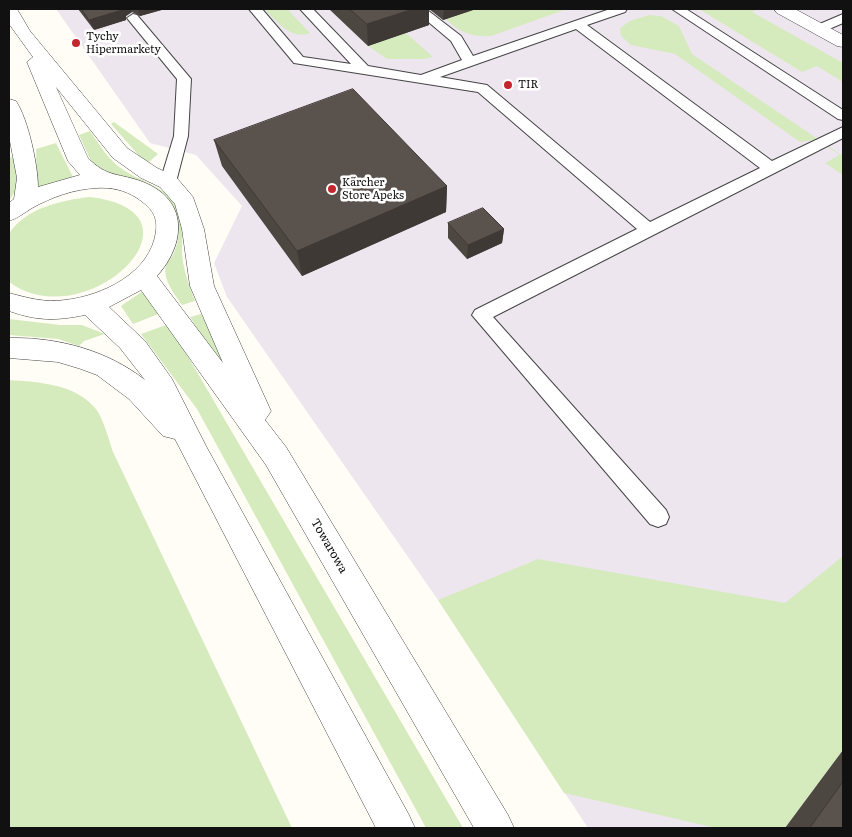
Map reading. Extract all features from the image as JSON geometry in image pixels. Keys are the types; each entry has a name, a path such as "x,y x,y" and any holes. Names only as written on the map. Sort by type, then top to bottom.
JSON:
{"street":[{"path":"783,9 843,42"},
{"path":"9,11 23,33 120,153 149,173 168,182 185,202 193,230 202,286 276,456"},
{"path":"23,33 79,161 89,172 105,180"},
{"path":"9,105 22,149 28,191 17,207"},
{"path":"9,302 24,308 44,311 67,310 90,305 121,292 144,276 160,258 168,239 168,220 161,205 147,192 128,184 105,180 78,182 51,189 17,207"},
{"name":"Towarowa","path":"144,276 276,456 495,828"},
{"path":"90,305 122,333 149,364 175,408 196,454 396,828"},
{"path":"9,348 24,348 65,354 105,367 132,385 196,454"}],"lane":[{"path":"255,9 299,60 482,88 647,230"},
{"path":"306,9 364,70"},
{"path":"419,9 456,39 470,62"},
{"path":"423,79 621,9"},
{"path":"678,9 843,116"},
{"path":"133,18 184,79 181,136 168,182"},
{"path":"820,29 843,18"},
{"path":"577,24 771,168"},
{"path":"658,517 481,315 843,132"}],"shaded area":[{"path":"56,9 843,9 843,828 588,828 438,600 227,297 214,263 242,206 196,155 150,143"}],"green space":[{"path":"264,9 287,9 310,33 303,35 290,32"},
{"path":"454,9 567,9 491,36 484,36 472,35 461,31 451,24 446,19"},
{"path":"699,9 758,9 752,12 843,63 843,82 817,66 802,72"},
{"path":"649,15 661,16 679,26 692,54 843,156 843,175 825,163 840,155 817,140 800,142 675,54 631,45 621,36 620,28 630,21"},
{"path":"406,33 433,57 424,59 387,59 368,46"},
{"path":"114,122 158,154 149,162 141,158 111,124"},
{"path":"90,131 112,161 129,174 160,189 173,201 181,219 184,265 195,301 182,305 167,281 166,265 176,249 178,237 178,226 173,209 104,172 92,163 79,135"},
{"path":"56,143 73,177 37,188 36,149"},
{"path":"14,157 18,187 9,201 9,158"},
{"path":"90,197 126,207 142,225 141,246 126,266 102,284 72,295 40,295 9,282 9,234 16,225 24,218 45,207 68,200"},
{"path":"146,289 161,313 133,324 121,306"},
{"path":"201,314 243,394 239,396 190,317"},
{"path":"9,319 60,325 82,325 105,334 84,341 79,346 58,339 9,335"},
{"path":"169,324 463,828 426,828 197,409 141,334"},
{"path":"9,380 44,383 67,389 87,400 98,412 106,429 113,452 292,828 9,828"},
{"path":"843,556 843,750 785,828 716,828 564,793 438,600 538,559 785,603"}],"building":[{"path":"82,9 122,9 122,10 89,20"},
{"path":"350,9 413,9 367,24"},
{"name":"Kärcher Store Apeks","path":"353,89 447,186 297,251 214,140"},
{"path":"483,208 504,229 468,245 448,223"},
{"path":"843,782 843,828 810,828"}],"place":[{"name":"Tychy Hipermarkety","path":"76,43"},
{"name":"TIR","path":"508,85"},
{"name":"Kärcher Store Apeks","path":"332,189"}]}
